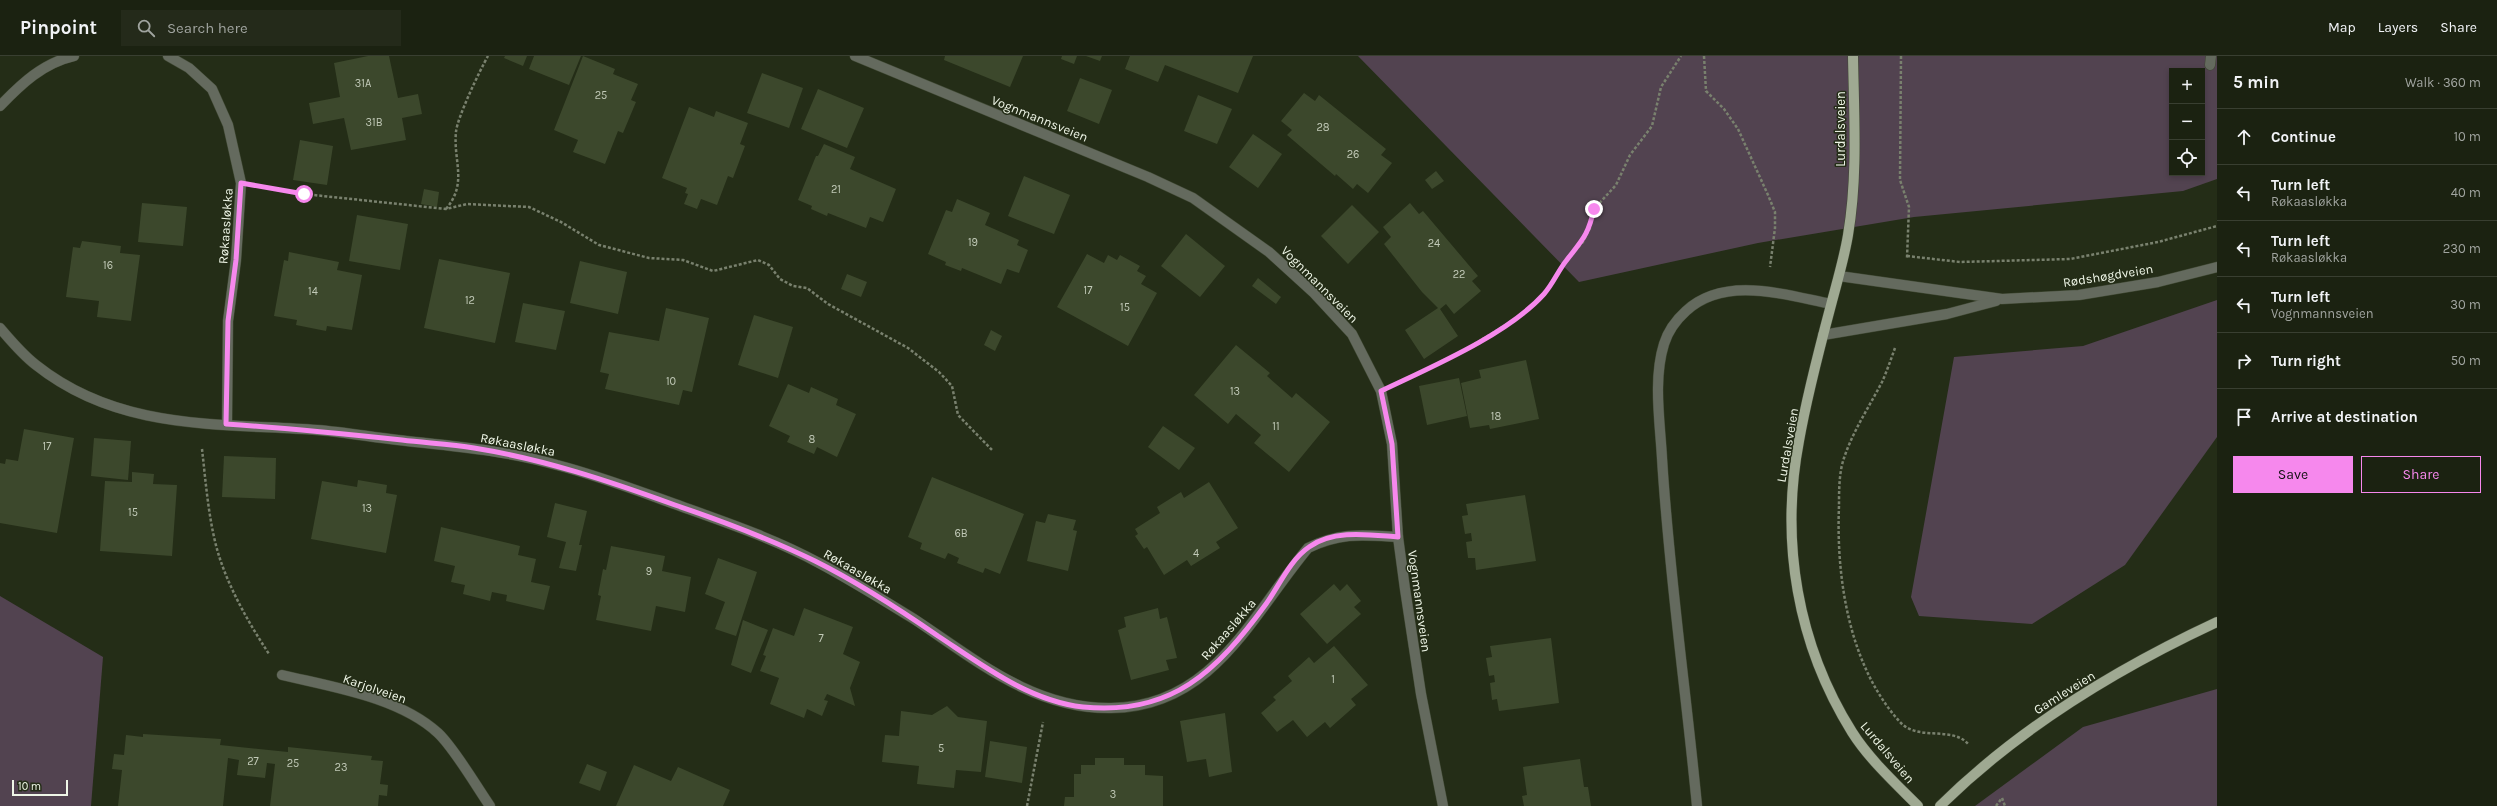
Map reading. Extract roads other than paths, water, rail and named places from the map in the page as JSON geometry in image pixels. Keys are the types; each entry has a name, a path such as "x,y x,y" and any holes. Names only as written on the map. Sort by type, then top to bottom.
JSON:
{"main road":[{"name":"Lurdalsveien","path":"1853,56 1852,201 1848,236 1799,440 1792,480 1790,525 1797,592 1816,660 1835,702 1853,733 1886,773 1918,806"},
{"name":"Gamleveien","path":"1940,806 1968,779 2012,742 2060,708 2152,654 2217,622"}],"street":[{"path":"0,106 27,78 63,58 74,56"},
{"name":"Røkaasløkka","path":"168,56 189,68 212,90 228,125 241,183 236,260 228,321 226,424"},
{"name":"Vognmannsveien","path":"855,56 1148,177 1193,198 1269,252 1314,293 1352,334 1381,391 1392,444 1398,537 1421,694 1443,806"},
{"name":"Rødshøgdveien","path":"1839,276 2002,299 2079,295 2158,282 2217,267"},
{"path":"1698,806 1664,482 1659,376 1664,344 1671,328 1686,310 1719,293 1762,291 1831,304"},
{"name":"Rødshøgdveien","path":"1823,335 1947,314 2002,299"},
{"name":"Røkaasløkka","path":"0,328 34,363 61,382 87,396 142,416 199,424 226,424 324,431 473,448 556,464 724,522 816,561 911,618 1019,687 1051,699 1080,707 1114,708 1146,704 1187,688 1228,653 1308,548 1327,538 1345,535 1398,537"},
{"name":"Karjolveien","path":"282,675 357,693 407,712 439,734 490,806"}]}
